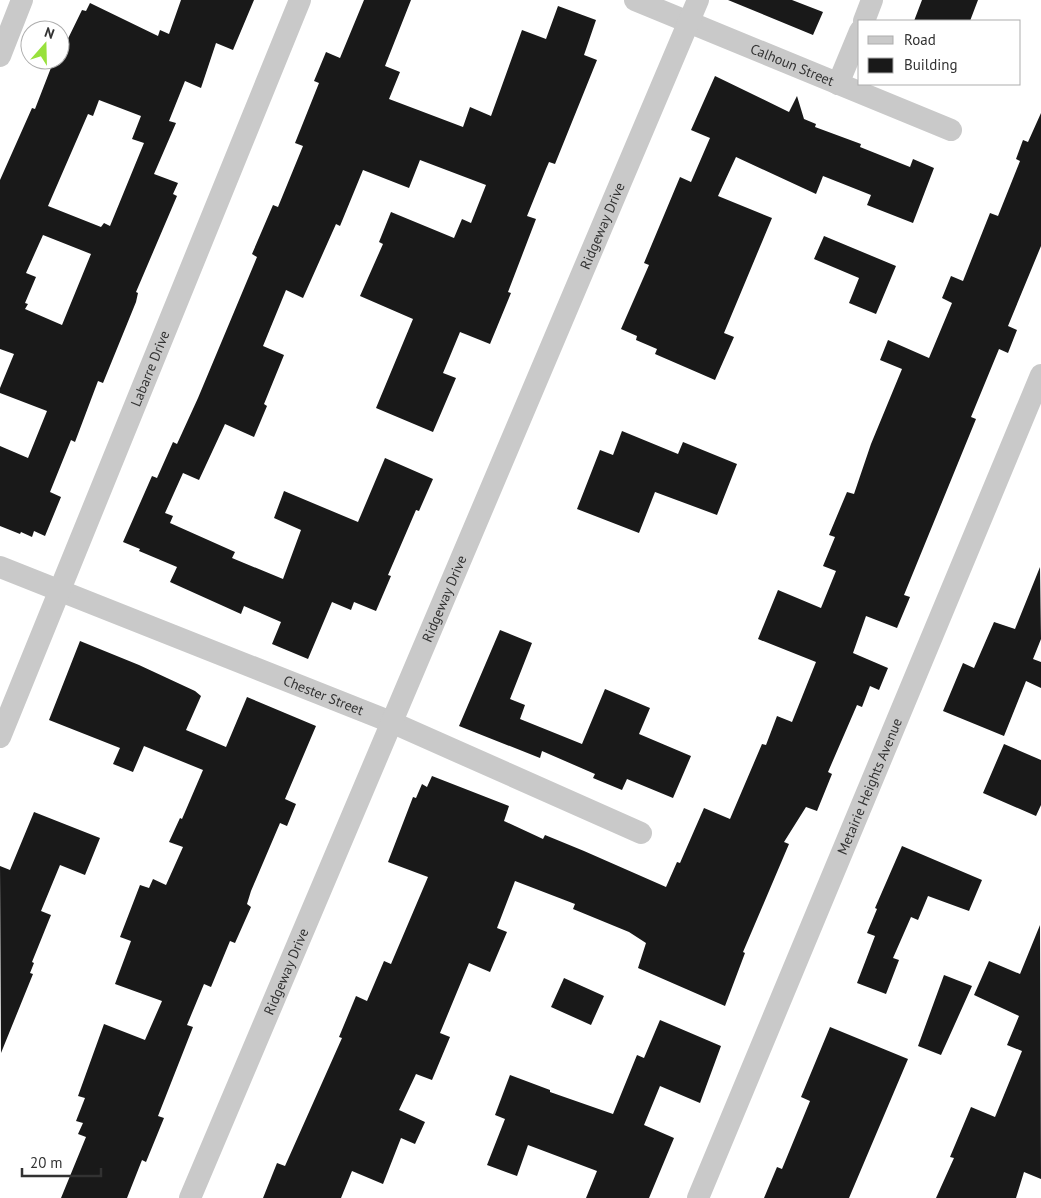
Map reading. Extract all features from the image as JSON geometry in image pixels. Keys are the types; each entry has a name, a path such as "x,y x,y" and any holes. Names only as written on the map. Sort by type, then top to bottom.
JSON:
{"street":[{"path":"0,56 22,0"},
{"name":"Labarre Drive","path":"0,737 300,0"},
{"name":"Calhoun Street","path":"634,0 951,130"},
{"name":"Ridgeway Drive","path":"190,1198 390,722 698,0"},
{"path":"864,20 872,0"},
{"path":"838,84 858,36"},
{"name":"Metairie Heights Avenue","path":"698,1198 1041,375"},
{"name":"Chester Street","path":"0,567 390,722 642,833"}],"building":[{"path":"181,0 254,0 233,50 216,43 201,88 185,81 169,121 176,123 154,174 178,183 173,194 177,196 136,292 138,293 136,302 103,383 98,381 75,442 71,440 50,492 61,497 45,536 34,531 32,537 21,532 20,534 0,526 0,446 28,458 47,411 0,393 0,388 14,354 0,349 0,180 32,108 35,109 50,70 70,70 70,35 82,10 86,11 90,3 158,36 160,30 169,34","holes":["99,100 141,116 132,139 144,143 110,226 104,223 101,227 48,206 88,114 93,116","43,235 91,254 62,325 25,309 28,304 25,303 36,277 26,273"]},
{"path":"364,0 411,0 385,66 400,72 389,99 463,127 470,107 491,116 522,30 546,39 558,6 596,20 584,55 597,60 555,164 549,162 527,216 536,219 508,292 511,293 490,344 460,332 443,373 456,378 433,432 376,408 413,319 360,296 383,244 379,242 391,212 454,238 462,219 471,223 486,185 420,160 409,188 363,170 340,226 336,224 303,298 286,290 263,346 284,355 264,404 267,406 254,437 225,424 199,480 183,473 165,513 173,516 170,523 235,552 232,558 283,579 301,530 274,518 284,491 358,522 385,458 433,479 419,511 416,510 388,575 391,576 376,611 354,602 351,610 332,602 308,659 272,644 281,622 244,606 241,614 170,582 177,567 123,542 152,476 157,478 173,442 177,444 257,257 252,254 273,205 278,207 303,146 295,143 319,83 314,81 326,52 340,58"},
{"path":"728,0 792,0 823,12 813,35"},
{"path":"922,0 978,0 970,20 914,20"},
{"path":"715,76 789,112 797,96 804,119 816,124 815,127 861,144 860,147 910,167 913,159 934,168 913,223 867,205 871,195 823,176 816,194 736,157 718,196 772,218 724,333 734,337 715,380 655,354 657,349 636,340 637,336 621,329 649,265 644,263 680,177 691,182 710,138 691,130"},
{"path":"1041,113 1041,246 1008,326 1017,330 1008,353 999,349 971,417 976,419 904,595 910,597 897,628 866,616 853,653 888,668 879,690 870,686 862,707 857,705 828,772 832,774 817,811 806,807 784,842 789,844 743,952 745,953 725,1006 638,968 646,943 629,932 573,909 575,904 515,881 497,928 507,932 490,972 469,963 440,1033 450,1037 432,1080 416,1074 399,1110 425,1122 415,1144 401,1138 383,1184 352,1171 341,1198 263,1198 277,1163 285,1166 342,1038 339,1037 356,996 367,1001 384,961 391,964 428,877 388,862 413,797 416,798 422,784 427,787 432,776 509,806 504,821 543,839 545,835 666,887 677,862 680,863 704,808 730,819 762,744 766,745 777,716 792,722 816,662 758,639 778,590 821,608 836,571 823,566 835,537 829,535 847,492 854,494 871,444 902,369 880,360 888,340 929,358 952,303 942,298 951,276 963,281 990,213 998,216 1020,161 1016,159 1023,140 1028,142"},
{"path":"824,236 896,266 876,314 849,303 859,278 814,259"},
{"path":"622,431 678,454 683,442 737,464 717,515 655,492 639,533 577,509 600,450 613,455"},
{"path":"1040,567 1041,639 1033,659 1041,662 1041,688 1026,681 1004,736 943,711 963,663 974,668 994,622 1015,629"},
{"path":"500,630 532,643 510,699 525,705 520,719 582,744 605,689 650,708 639,734 691,756 673,798 627,779 622,790 593,778 595,774 542,751 540,758 459,726"},
{"path":"80,641 139,665 195,691 201,696 186,730 226,747 247,697 316,726 285,799 296,804 287,826 280,823 251,891 247,904 251,907 235,943 230,941 211,987 204,984 187,1025 193,1027 158,1116 164,1118 146,1162 142,1160 127,1198 61,1198 86,1137 78,1134 83,1123 76,1121 85,1098 78,1096 104,1024 145,1040 162,1001 115,984 131,941 120,937 140,885 149,888 153,879 166,885 183,847 169,842 180,818 182,819 203,770 144,746 133,772 113,764 120,748 49,720"},
{"path":"1004,744 1041,760 1041,805 1036,816 983,793"},
{"path":"34,812 100,838 85,875 60,865 41,911 51,915 32,962 34,963 30,973 33,974 1,1053 0,866 10,870"},
{"path":"902,846 982,880 969,911 928,896 918,920 911,917 893,958 899,960 886,994 857,983 875,936 867,933 877,909 875,908"},
{"path":"1040,925 1041,1179 1024,1172 1016,1198 936,1198 954,1158 950,1157 971,1107 995,1117 1022,1051 1007,1045 1019,1016 974,995 989,961 1020,974"},
{"path":"944,975 972,986 941,1055 918,1046"},
{"path":"564,978 604,996 591,1025 551,1007"},
{"path":"660,1020 721,1046 700,1103 660,1086 644,1125 674,1138 649,1198 586,1198 597,1171 528,1145 517,1176 487,1165 505,1119 495,1115 510,1075 550,1090 550,1092 613,1114 637,1055 644,1058"},
{"path":"830,1027 908,1059 849,1198 764,1198 777,1167 782,1169 810,1101 801,1097"}]}
